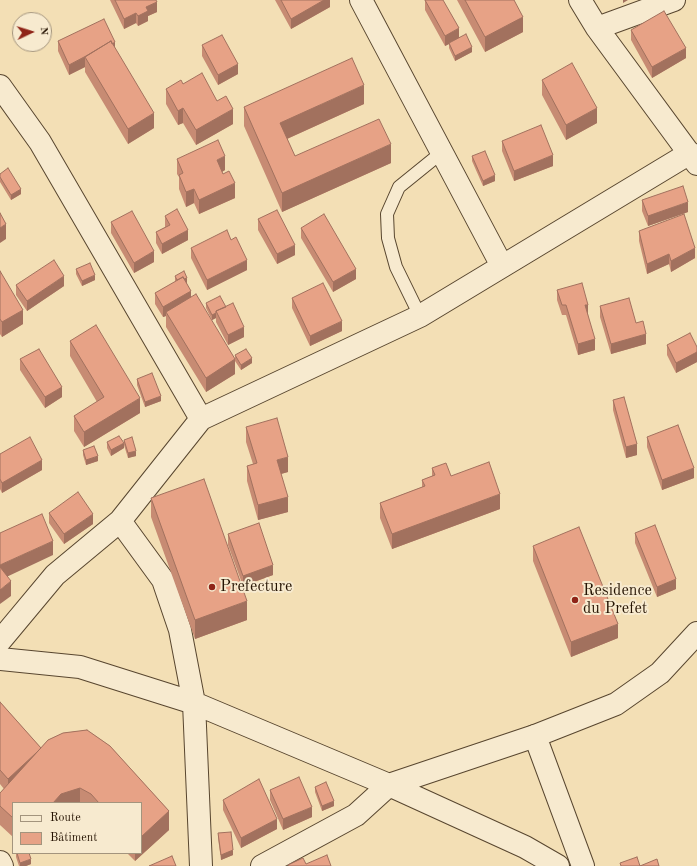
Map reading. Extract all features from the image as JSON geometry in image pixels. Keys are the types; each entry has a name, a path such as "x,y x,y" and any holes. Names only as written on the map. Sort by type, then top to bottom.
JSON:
{"street":[{"path":"361,0 502,266"},
{"path":"0,641 55,575 120,521 201,419 420,316 502,266 694,158 597,28 580,0"},
{"path":"597,28 674,0"},
{"path":"0,86 40,142 201,419"},
{"path":"120,521 163,580 180,630 194,703 201,866"},
{"path":"262,866 356,815 389,785 535,736 616,704 660,673 697,633"},
{"path":"0,659 80,668 194,703 389,785 525,847 558,866"},
{"path":"535,736 583,866"},
{"path":"0,862 2,866"}],"lane":[{"path":"420,316 396,267 388,238 387,214 399,187 441,153"}],"building":[{"path":"115,0 156,0 157,2 146,7 148,11 138,16 136,13 124,19"},
{"path":"281,0 324,0 291,19"},
{"path":"425,0 443,0 459,28 445,36"},
{"path":"465,0 514,0 523,17 485,37"},
{"path":"664,11 686,48 652,67 631,30"},
{"path":"104,19 115,42 112,44 111,41 69,65 58,41"},
{"path":"466,34 472,47 455,56 449,43"},
{"path":"222,35 238,64 218,75 202,45"},
{"path":"111,41 154,113 128,129 85,57"},
{"path":"352,58 364,85 280,123 295,156 379,119 391,144 282,193 244,107"},
{"path":"572,63 597,108 566,125 542,80"},
{"path":"202,73 217,101 226,96 233,109 196,130 183,108 178,111 166,89 181,80 183,84"},
{"path":"541,125 553,155 514,171 502,141"},
{"path":"218,140 225,156 217,160 223,174 229,171 235,183 199,200 194,189 186,192 179,175 183,173 177,159"},
{"path":"485,151 495,175 483,181 472,156"},
{"path":"8,168 21,189 11,195 0,177 0,174"},
{"path":"683,186 688,202 648,216 642,200"},
{"path":"177,209 188,230 162,244 156,232 170,225 165,216"},
{"path":"277,210 295,245 277,254 258,219"},
{"path":"132,211 154,251 134,263 111,222"},
{"path":"0,213 6,224 0,228"},
{"path":"324,214 356,269 333,282 301,228"},
{"path":"684,214 695,248 671,261 669,254 647,264 639,231"},
{"path":"227,230 231,240 236,237 247,260 207,280 191,248"},
{"path":"54,260 64,276 27,301 16,285"},
{"path":"90,263 95,275 82,281 76,269"},
{"path":"0,271 23,310 2,322 0,319"},
{"path":"184,271 187,278 184,279 183,277 177,280 175,276"},
{"path":"183,277 191,291 163,307 155,293"},
{"path":"323,283 342,321 310,336 292,298"},
{"path":"582,283 588,305 585,305 595,339 578,344 566,305 562,305 557,290"},
{"path":"196,294 235,359 206,378 166,312"},
{"path":"220,296 226,307 216,311 216,313 212,315 206,303"},
{"path":"629,298 636,323 643,321 646,334 611,344 600,306"},
{"path":"233,303 244,327 228,335 216,311"},
{"path":"96,325 140,398 84,432 74,416 104,397 70,341"},
{"path":"690,333 697,347 697,352 676,363 667,345"},
{"path":"39,349 62,387 45,397 20,359"},
{"path":"246,349 252,358 241,365 235,355"},
{"path":"152,373 161,396 145,402 137,379"},
{"path":"624,397 637,444 626,447 613,400"},
{"path":"277,418 288,457 277,460 288,497 258,505 247,466 257,463 246,427"},
{"path":"678,425 694,468 662,480 647,437"},
{"path":"119,436 124,443 111,450 107,442"},
{"path":"30,437 42,460 2,483 0,479 0,454"},
{"path":"132,437 136,451 128,453 124,440"},
{"path":"94,446 98,456 86,460 83,450"},
{"path":"489,462 500,494 392,534 380,503 425,486 422,480 435,475 432,468 446,463 451,476"},
{"path":"204,479 247,601 195,620 151,498"},
{"path":"78,492 93,514 64,534 49,513"},
{"path":"42,514 53,541 0,565 0,533"},
{"path":"259,523 273,565 243,576 228,534"},
{"path":"655,525 676,579 657,587 635,533"},
{"name":"Residence du Prefet","path":"579,527 618,624 571,642 533,546"},
{"path":"0,567 11,581 0,590"},
{"path":"0,702 41,748 8,779 0,770"},
{"path":"87,730 110,746 169,811 142,836 142,802 98,802 91,794 80,788 61,794 54,802 12,802 12,817 0,806 0,793 48,740 63,733"},
{"path":"299,777 312,807 283,819 270,790"},
{"path":"259,779 277,819 241,838 223,800"},
{"path":"326,782 334,801 322,806 315,787"},
{"path":"231,832 233,850 221,855 218,833"},
{"path":"17,854 29,854 31,859 20,863"},
{"path":"327,855 331,866 288,865 303,858 306,864"},
{"path":"172,856 176,866 149,866"},
{"path":"637,857 640,866 621,866 620,863"},
{"path":"657,859 659,866 640,866"}],"place":[{"name":"Prefecture","path":"212,587"},
{"name":"Residence du Prefet","path":"575,600"}]}
